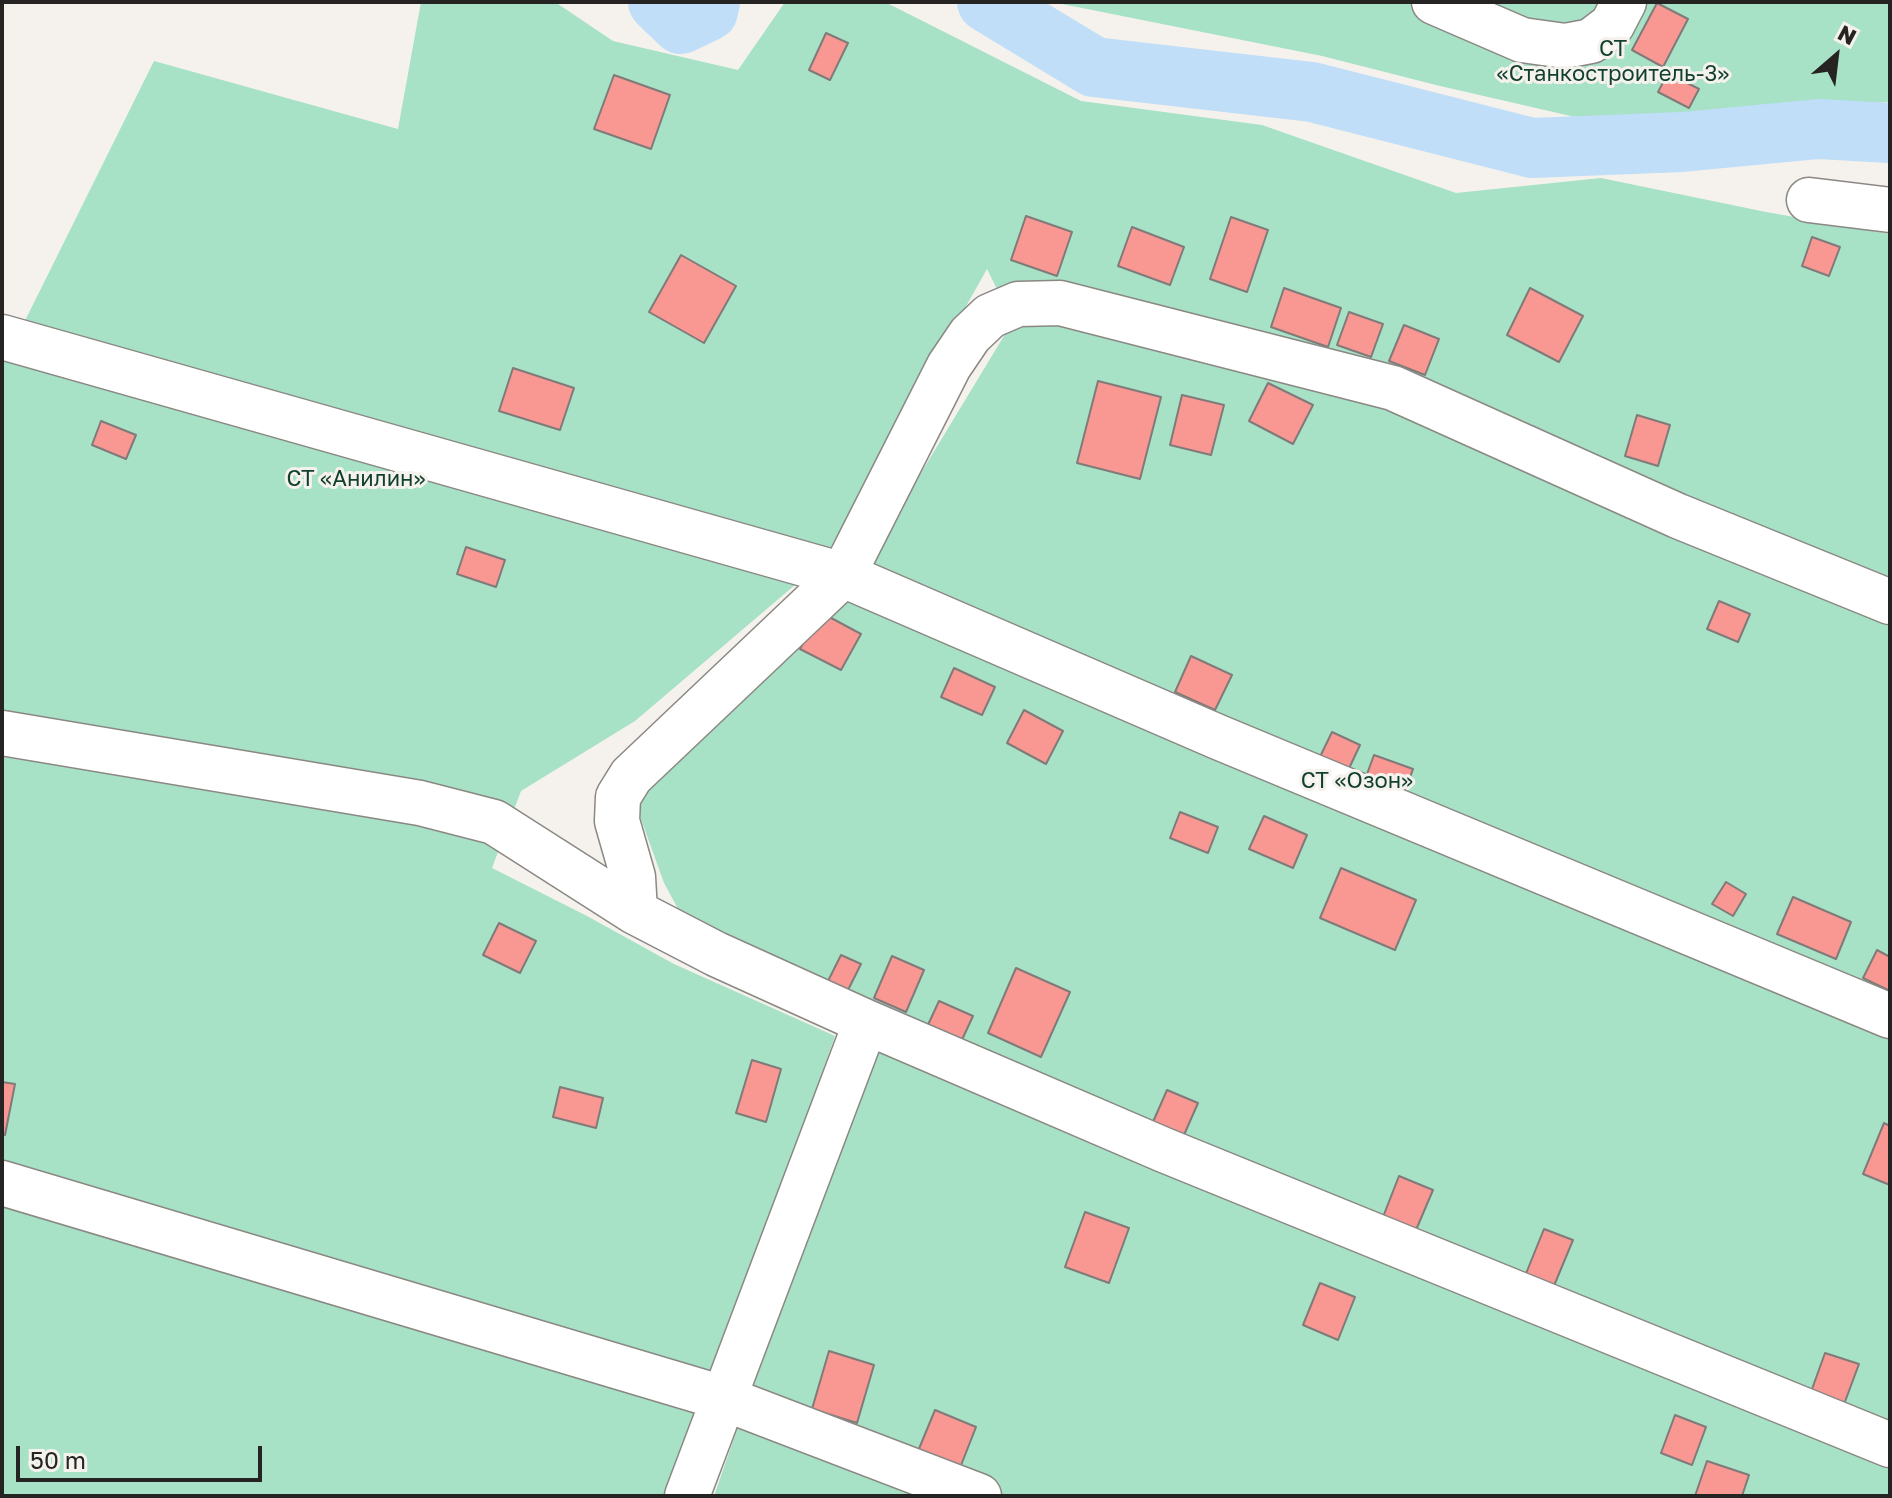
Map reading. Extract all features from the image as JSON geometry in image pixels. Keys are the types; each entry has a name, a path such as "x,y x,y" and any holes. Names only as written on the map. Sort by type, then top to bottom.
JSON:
{"street":[{"path":"1434,2 1522,40 1565,46 1591,41 1612,25 1624,2"},
{"path":"1809,200 1890,210"},
{"path":"635,912 633,877 617,821 618,797 631,776 843,575 949,366 970,335 990,316 1018,304 1060,303 1393,388 1678,516 1890,602"},
{"path":"2,337 843,575 1218,737 1890,1016"},
{"path":"2,733 420,803 494,822 635,912 716,954 866,1022 1164,1150 1890,1445"},
{"path":"687,1496 866,1022"},
{"path":"2,1183 723,1398 979,1496"}],"green space":[{"path":"421,2 555,2 613,41 738,70 785,2 885,2 1081,101 1262,125 1456,193 1601,178 1890,234 1890,1496 714,1496 865,1060 875,1010 689,929 664,883 632,794 855,582 1013,321 987,269 822,562 635,721 521,791 492,868 674,964 835,1036 729,1340 669,1496 2,1496 2,367 154,61 398,129"},
{"name":"СТ «Станкостроитель-3»","path":"1052,2 1890,2 1890,102 1601,123 1322,56"}],"building":[{"path":"1657,3 1688,19 1663,67 1632,50"},
{"path":"826,33 848,43 830,80 809,70"},
{"path":"1668,73 1699,89 1689,108 1658,92"},
{"path":"614,75 670,95 651,149 594,129"},
{"path":"1026,216 1072,232 1057,276 1011,260"},
{"path":"1231,217 1268,230 1247,292 1210,279"},
{"path":"1132,227 1184,247 1170,285 1118,266"},
{"path":"1812,237 1840,247 1829,276 1802,266"},
{"path":"681,255 736,286 704,343 649,312"},
{"path":"1284,288 1341,308 1328,347 1271,327"},
{"path":"1530,288 1583,316 1559,362 1507,335"},
{"path":"1349,312 1383,324 1371,357 1337,345"},
{"path":"1404,325 1439,339 1425,375 1389,361"},
{"path":"513,368 574,388 560,430 499,411"},
{"path":"1098,381 1161,397 1140,479 1077,463"},
{"path":"1268,383 1313,405 1293,444 1249,421"},
{"path":"1182,395 1224,405 1211,455 1170,445"},
{"path":"1637,415 1670,425 1658,466 1625,456"},
{"path":"101,421 136,435 126,459 92,445"},
{"path":"466,547 505,560 496,587 457,574"},
{"path":"1719,601 1750,614 1738,642 1707,629"},
{"path":"820,612 861,634 841,670 800,649"},
{"path":"1191,656 1232,675 1215,710 1175,692"},
{"path":"954,668 995,687 982,715 941,697"},
{"path":"1024,710 1063,731 1046,764 1007,743"},
{"path":"1332,732 1360,745 1345,777 1317,763"},
{"path":"1374,755 1413,769 1406,789 1367,774"},
{"path":"1180,812 1218,827 1208,853 1170,838"},
{"path":"1264,816 1307,835 1293,868 1249,849"},
{"path":"1341,868 1416,900 1395,950 1320,918"},
{"path":"1726,882 1746,894 1733,916 1712,904"},
{"path":"1793,897 1851,922 1836,959 1777,934"},
{"path":"499,923 536,941 520,973 483,955"},
{"path":"1877,950 1890,957 1890,991 1863,978"},
{"path":"841,955 861,964 846,994 826,985"},
{"path":"892,956 924,970 906,1012 874,998"},
{"path":"1016,968 1070,992 1041,1057 988,1033"},
{"path":"939,1001 973,1016 961,1042 927,1027"},
{"path":"752,1060 781,1069 766,1122 736,1113"},
{"path":"2,1082 15,1084 5,1135 2,1134"},
{"path":"560,1087 603,1098 596,1128 553,1117"},
{"path":"1167,1090 1198,1103 1184,1135 1153,1122"},
{"path":"1884,1123 1890,1126 1890,1185 1863,1174"},
{"path":"1399,1176 1433,1190 1416,1230 1383,1217"},
{"path":"1085,1212 1129,1228 1109,1283 1065,1267"},
{"path":"1544,1229 1573,1240 1551,1293 1523,1281"},
{"path":"1320,1283 1355,1297 1338,1340 1303,1325"},
{"path":"829,1351 874,1365 857,1423 812,1409"},
{"path":"1825,1353 1859,1364 1840,1415 1807,1403"},
{"path":"935,1410 976,1427 958,1473 916,1456"},
{"path":"1675,1415 1706,1427 1692,1465 1661,1453"},
{"path":"1707,1461 1749,1475 1742,1496 1695,1496"}],"waterway":[{"path":"658,2 681,24 708,11 710,2"},
{"path":"987,2 1094,67 1312,92 1532,148 1682,142 1819,129 1890,133"}],"park label":[{"name":"СТ «Анилин»","path":"356,479"},
{"name":"СТ «Озон»","path":"1357,781"}]}
